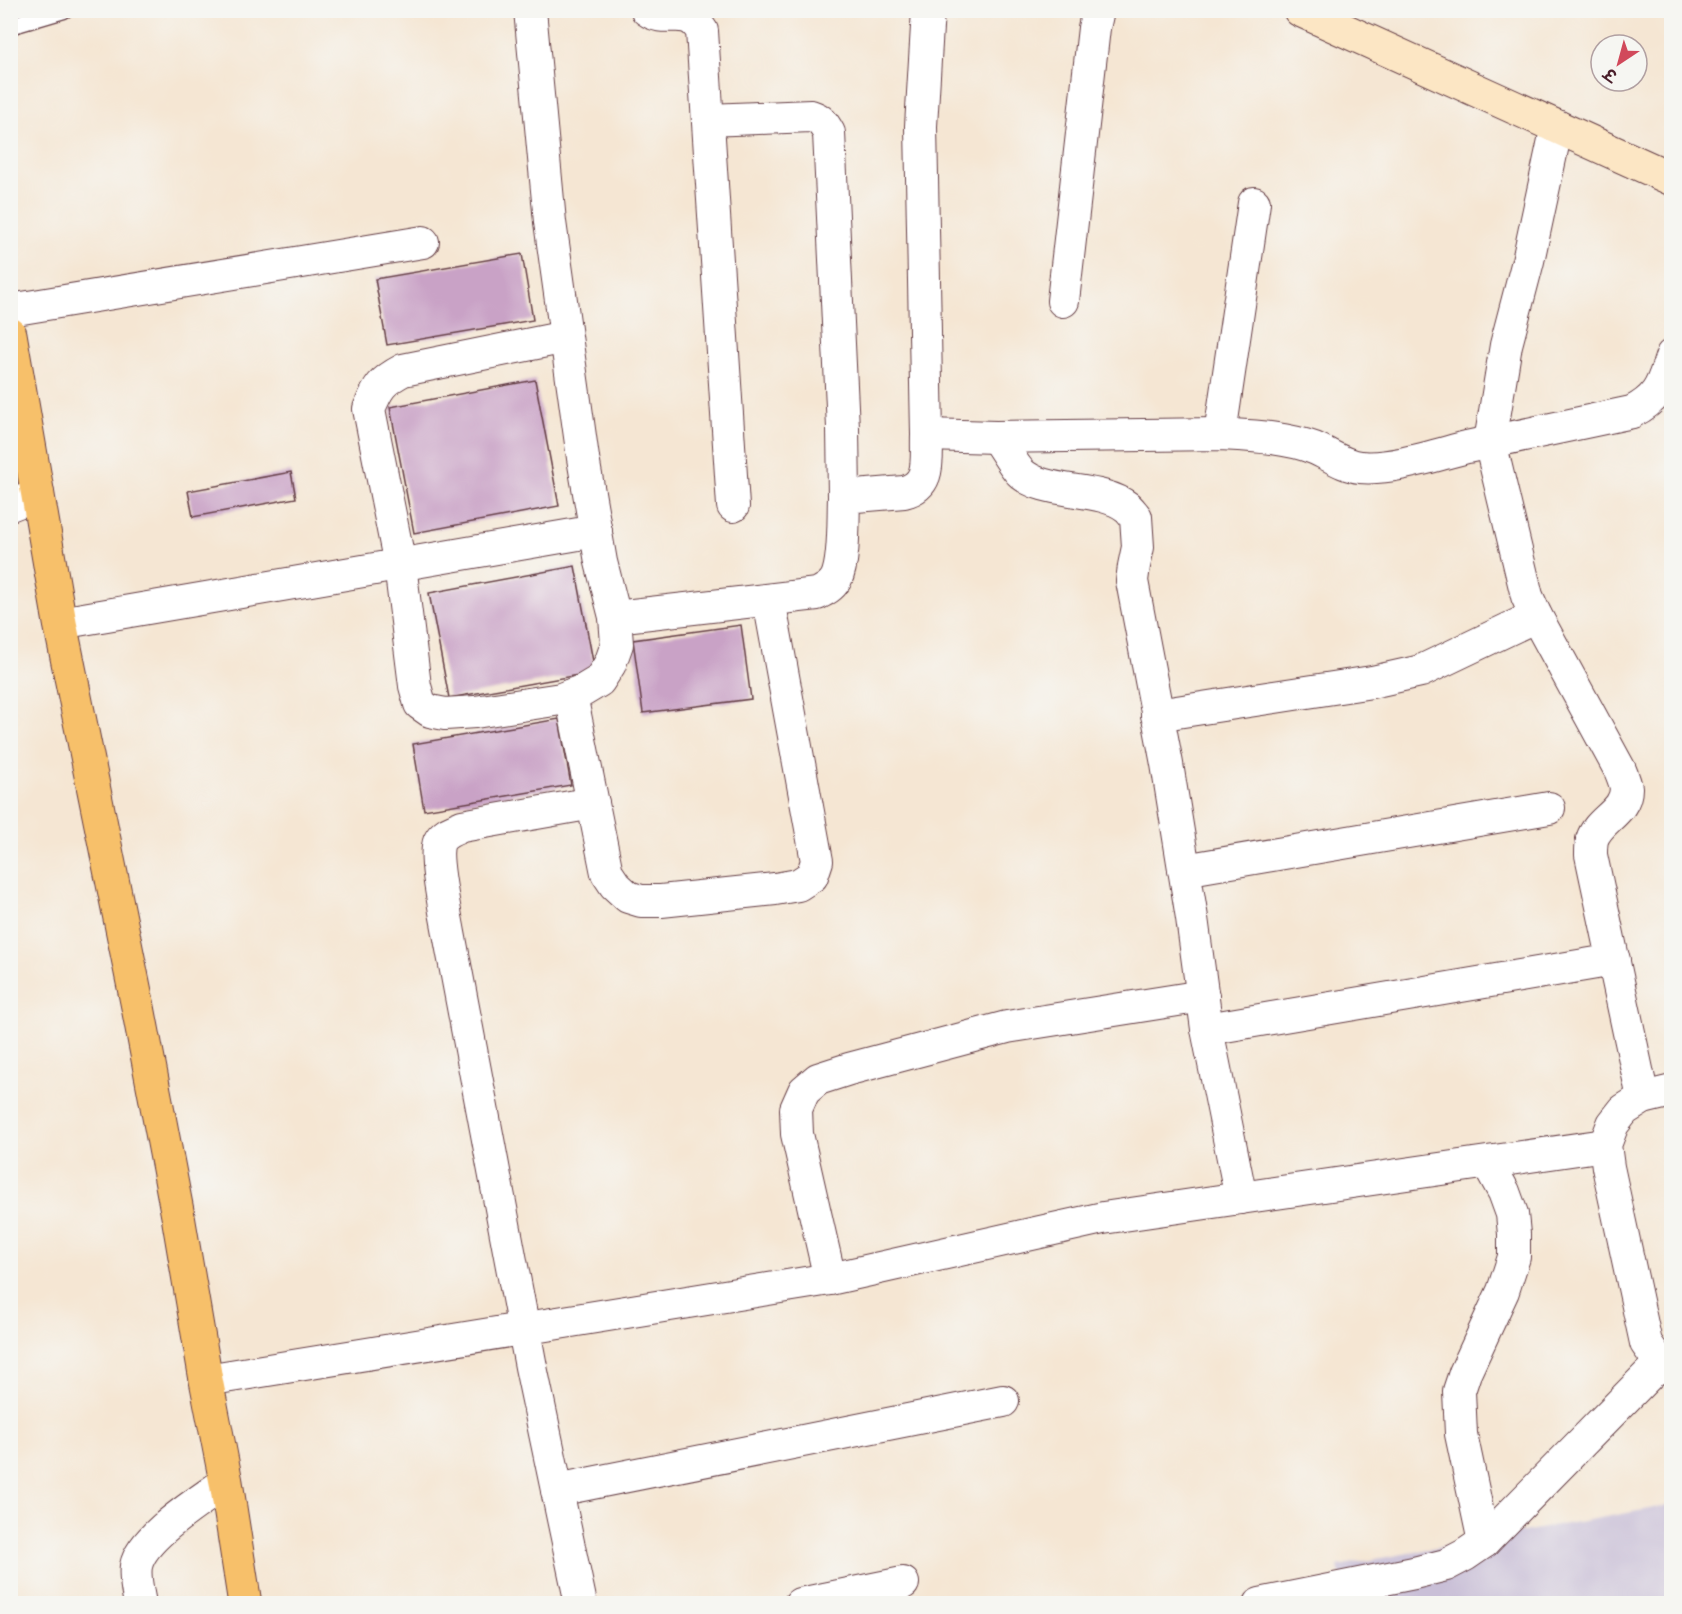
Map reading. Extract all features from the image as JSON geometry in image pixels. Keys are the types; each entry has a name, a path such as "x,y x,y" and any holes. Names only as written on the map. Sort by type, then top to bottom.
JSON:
{"highway":[{"path":"10,334 24,500 60,622 165,1146 226,1482 245,1604"}],"main road":[{"path":"1300,10 1671,179"}],"street":[{"path":"530,10 550,222 583,458 601,562 615,617 617,644 610,664 599,681 561,699 465,713 445,714 430,711 420,704 415,687 400,565 369,408 376,392 387,378 403,370 566,337"},
{"path":"647,10 657,16 688,16 697,22 702,31 733,506"},
{"path":"844,497 913,490 924,478 927,435 921,126 928,10"},
{"path":"1063,301 1094,28 1098,10"},
{"path":"615,617 817,594 829,588 836,578 841,562 844,497 843,428 829,133 824,123 811,116 708,120"},
{"path":"1260,1604 1414,1573 1446,1565 1466,1555 1484,1542 1666,1367 1646,1343 1605,1145 1612,1124 1624,1110 1657,1095 1614,960 1591,855 1591,841 1596,831 1617,812 1624,800 1626,787 1620,770 1527,596 1490,442 1506,345 1528,261 1557,126"},
{"path":"1220,434 1254,203"},
{"path":"10,310 423,242"},
{"path":"927,435 996,437 1220,434 1291,442 1314,448 1357,467 1379,468 1632,412 1646,405 1656,395 1671,355"},
{"path":"996,437 1020,472 1030,479 1112,498 1126,506 1136,517 1138,547 1132,581 1184,870 1207,1029 1241,1198"},
{"path":"60,622 596,531"},
{"path":"571,695 607,873 615,885 628,897 642,902 661,901 798,885 812,876 817,861 770,600"},
{"path":"1157,715 1372,682 1421,671 1536,616"},
{"path":"581,1604 524,1330 440,882 438,844 446,833 462,826 593,803"},
{"path":"1184,870 1549,808"},
{"path":"1207,1029 1614,960"},
{"path":"830,1279 797,1134 796,1109 804,1091 818,1079 1007,1027 1203,996"},
{"path":"206,1380 830,1279 1103,1218 1605,1145"},
{"path":"1484,1542 1461,1434 1458,1391 1503,1291 1514,1257 1512,1214 1504,1192 1488,1162"},
{"path":"557,1490 1003,1401"},
{"path":"140,1604 136,1568 140,1555 165,1527 226,1482"},
{"path":"800,1604 903,1583"}],"lane":[{"path":"10,26 64,10"}],"shaded area":[{"path":"1671,1505 1671,1603 1346,1603 1338,1566"}],"building":[{"path":"522,254 533,320 387,345 375,279"},
{"path":"535,380 559,506 414,533 390,407"},
{"path":"291,472 296,498 193,517 188,491"},
{"path":"575,566 595,672 449,698 429,593"},
{"path":"741,625 751,699 643,713 633,640"},
{"path":"559,719 571,785 424,810 413,744"}]}
